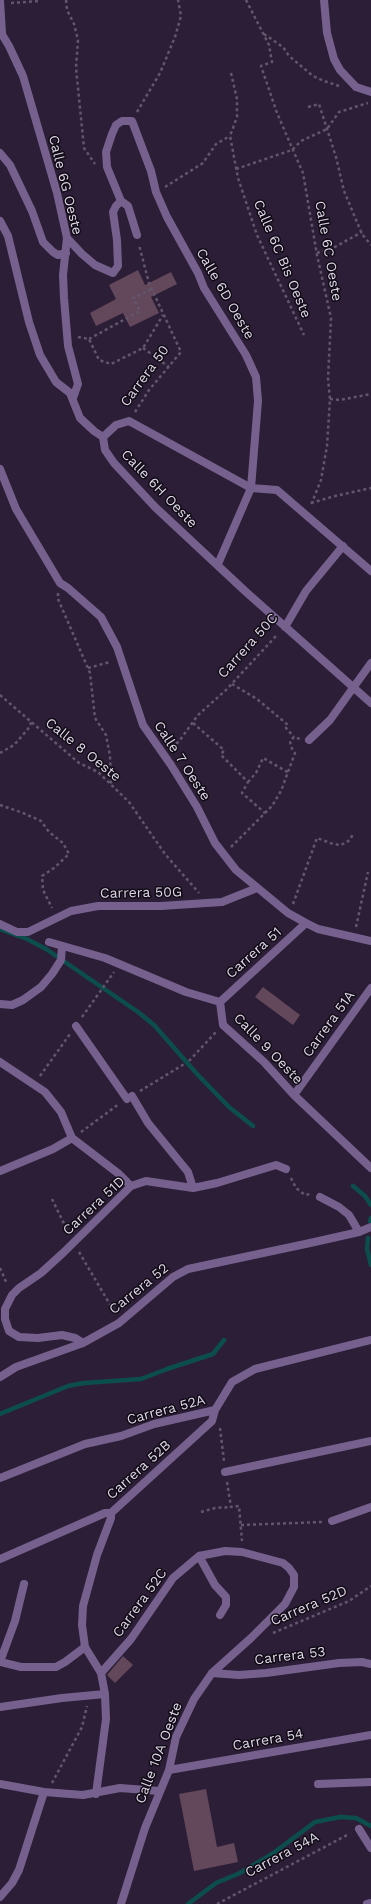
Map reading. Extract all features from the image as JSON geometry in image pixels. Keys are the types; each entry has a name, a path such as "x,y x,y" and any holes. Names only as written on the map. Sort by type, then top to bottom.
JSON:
{"street":[{"path":"324,0 327,33 334,59 340,70 356,87 371,92"},
{"path":"0,1 1,32"},
{"name":"Calle 6G Oeste","path":"1,32 22,76 57,193 67,238 63,275 67,335 68,346 78,384 73,398"},
{"path":"132,121 122,121 116,125 106,152 107,167 121,201 128,206 137,235"},
{"name":"Calle 6D Oeste","path":"132,121 151,171 156,192 204,288 246,355 256,378 258,402 251,488"},
{"path":"0,153 10,165 32,211 43,242 52,252 58,255 66,254"},
{"path":"67,238 95,265 113,273 118,266 118,240 113,212 121,201"},
{"path":"0,221 8,236 28,322 40,355 56,382 70,393 80,418 103,437 116,425 129,421 251,488 277,490 371,571"},
{"name":"Calle 6H Oeste","path":"103,437 105,450 114,463 155,507 371,703"},
{"name":"Calle 7 Oeste","path":"0,469 16,509 60,584 68,588 101,617 117,647 143,724 197,807 215,843 224,855 236,870 288,913 318,930 371,941"},
{"path":"218,564 251,488"},
{"name":"Carrera 50C","path":"285,626 306,591 343,546"},
{"path":"309,740 330,720 354,689 371,663"},
{"name":"Carrera 50G","path":"0,924 17,932 28,932 71,911 98,906 161,906 222,902 257,888"},
{"name":"Carrera 51","path":"220,1002 306,923"},
{"path":"49,942 105,958 186,992 220,1002"},
{"path":"3,1004 12,1005 24,1000 41,987 61,960 62,946"},
{"name":"Carrera 51A","path":"294,1095 371,988"},
{"name":"Calle 9 Oeste","path":"220,1002 223,1025 264,1062 294,1095 371,1168"},
{"path":"76,1026 148,1123 188,1172 193,1188"},
{"path":"0,1062 45,1092 61,1112 72,1138 119,1174 131,1186"},
{"path":"0,1171 53,1149 72,1138"},
{"name":"Carrera 51D","path":"12,1295 19,1288 41,1273 131,1186 146,1181 193,1188 217,1183 276,1165 286,1169"},
{"path":"320,1197 339,1207 350,1216 359,1232"},
{"name":"Carrera 52","path":"0,1376 16,1367 83,1343 119,1323 173,1277 188,1269 359,1232 371,1227"},
{"path":"12,1295 5,1309 5,1319 9,1331 19,1337 38,1338 62,1335 75,1338 83,1343"},
{"name":"Carrera 52A","path":"0,1478 85,1444 121,1436 154,1424 215,1410 232,1382 254,1369 371,1340"},
{"name":"Carrera 52B","path":"0,1559 105,1513 111,1512 212,1421 215,1410"},
{"path":"225,1472 371,1442"},
{"path":"332,1521 371,1507"},
{"path":"96,1794 106,1719 105,1694 101,1674 85,1647 82,1625 83,1606 97,1555 111,1518 111,1512"},
{"name":"Carrera 52C","path":"101,1674 131,1639 173,1578 199,1556 225,1551 242,1552 283,1563 290,1568 294,1575"},
{"path":"199,1556 215,1585 226,1597 226,1605 220,1615"},
{"name":"Calle 10A Oeste","path":"121,1904 145,1828 159,1791 169,1770 176,1737 194,1700 212,1673 251,1638 285,1604 294,1587 294,1575"},
{"path":"24,1584 15,1621 0,1662 21,1667 56,1667 85,1647"},
{"name":"Carrera 53","path":"212,1673 239,1675 266,1673 339,1663 362,1662 371,1664"},
{"path":"0,1708 105,1694"},
{"name":"Carrera 54","path":"169,1770 371,1735"},
{"path":"318,1784 371,1782"},
{"path":"0,1784 45,1792 83,1795 96,1794 120,1788 159,1791"},
{"path":"0,1897 12,1883 19,1870 45,1792"},
{"path":"359,1829 371,1848"}],"path":[{"path":"66,0 67,10 74,24 78,40 76,68 84,148 97,165 107,167"},
{"path":"132,121 160,73 176,37 181,16 178,0"},
{"name":"Calle 6C Oeste","path":"246,0 269,45 272,62 261,66 277,113 303,173 317,253 331,318 328,379 330,399 327,446 321,480 311,503"},
{"path":"0,1 40,1"},
{"path":"264,34 283,47 289,56 313,76 334,85 356,87"},
{"path":"156,192 204,163 216,144 230,136 237,117 237,98 231,73"},
{"path":"236,169 292,150 301,141 327,129 339,112 371,102"},
{"path":"308,107 319,104 344,191 362,232 371,245"},
{"name":"Calle 6C Bis Oeste","path":"230,136 236,169 257,235 304,335"},
{"path":"317,253 335,247 362,232"},
{"path":"89,339 96,355 104,363 116,362 143,348 163,315 142,261 137,235"},
{"path":"67,335 89,339 140,311 133,298 152,290"},
{"name":"Carrera 50","path":"129,421 149,390 181,352 180,346 163,315"},
{"path":"143,348 169,367"},
{"path":"330,399 340,400 371,394"},
{"path":"295,504 311,503 371,488"},
{"path":"311,503 316,523"},
{"path":"60,584 57,594 58,599 88,668 95,718 106,735 110,756 111,784"},
{"name":"Carrera 50C","path":"164,755 180,740 198,716 232,684 285,626"},
{"path":"88,668 121,659"},
{"path":"232,684 257,699 288,725 286,728 294,737 304,741 309,740"},
{"name":"Calle 8 Oeste","path":"0,695 79,763 98,772 129,802 165,854 195,886 205,904"},
{"path":"0,753 14,745 28,729 32,721"},
{"path":"192,723 224,750 221,755 248,782"},
{"path":"224,855 265,813 281,791 289,773 295,753 291,747 290,741 294,737"},
{"path":"265,813 242,793 248,782 256,773 263,758 289,773"},
{"path":"0,805 23,812 41,821 49,832 63,843 69,854 54,868 42,876 43,890 56,918"},
{"name":"Carrera 51","path":"288,913 298,894 317,838 333,844 341,845 350,840 353,834"},
{"path":"354,937 368,872"},
{"path":"189,1061 223,1025"},
{"path":"286,1169 296,1188 305,1195 313,1194 320,1197"},
{"path":"52,1199 73,1243 119,1323"},
{"path":"0,1268 12,1295"},
{"path":"201,1512 215,1508 231,1507"},
{"path":"241,1524 332,1521"},
{"name":"Carrera 52D","path":"251,1638 275,1632 349,1601 371,1586"},
{"path":"45,1792 82,1727 90,1696"},
{"name":"Carrera 54A","path":"217,1904 359,1829"}],"building":[{"path":"138,270 145,285 171,272 177,284 151,297 159,313 130,327 123,313 96,326 90,313 116,299 109,285"},
{"path":"263,987 300,1015 293,1025 255,997"},
{"path":"123,1656 133,1665 115,1683 107,1675"},
{"path":"206,1789 217,1847 234,1843 238,1862 194,1871 179,1794"}],"waterway":[{"path":"0,929 27,939 46,949 138,1012 154,1025 197,1074 229,1107 253,1126"},
{"path":"353,1186 365,1196 371,1205"},
{"path":"368,1238 367,1249 371,1265"},
{"path":"0,1414 68,1386 84,1383 141,1379 213,1354 224,1340"},
{"path":"188,1904 216,1883 240,1873 272,1854 315,1822 340,1817 356,1818 371,1826"}]}
